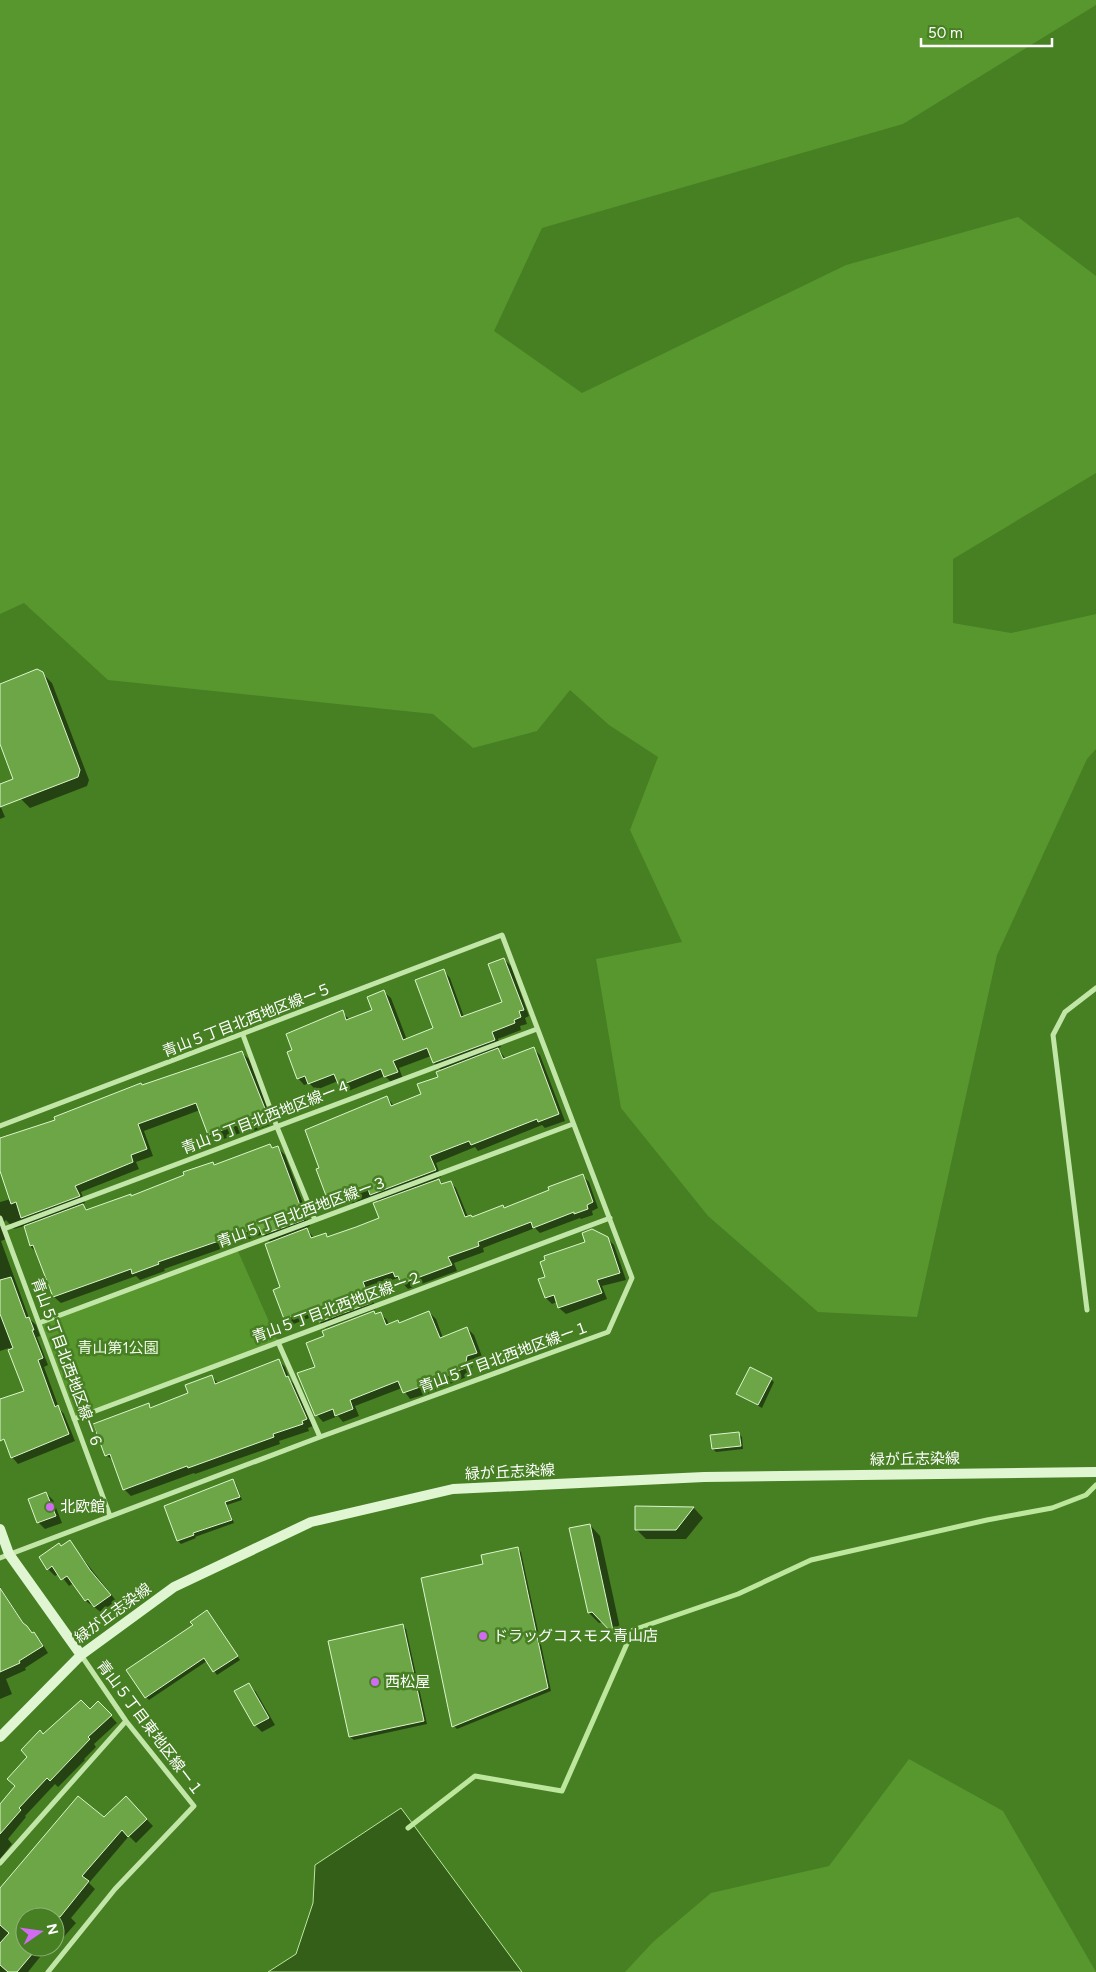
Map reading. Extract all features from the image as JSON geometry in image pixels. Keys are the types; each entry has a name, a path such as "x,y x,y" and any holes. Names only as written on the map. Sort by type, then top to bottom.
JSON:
{"street":[{"name":"青山５丁目北西地区線ー１","path":"5,1556 608,1332 632,1278 502,935"},
{"name":"青山５丁目北西地区線ー５","path":"0,1126 502,935"},
{"path":"1087,1310 1053,1035 1065,1012 1096,988"},
{"name":"青山５丁目北西地区線ー４","path":"4,1229 537,1029"},
{"path":"243,1035 277,1127 315,1220"},
{"name":"青山５丁目北西地区線ー３","path":"39,1323 573,1124"},
{"name":"青山５丁目北西地区線ー６","path":"0,1218 110,1516"},
{"name":"青山５丁目北西地区線ー２","path":"74,1418 610,1218"},
{"path":"278,1342 320,1438"},
{"name":"緑が丘志染線","path":"0,1738 80,1654 174,1587 311,1522 453,1489 704,1477 1095,1472"},
{"path":"0,1529 5,1556 80,1654"},
{"name":"青山５丁目東地区線ー１","path":"48,1972 115,1889 194,1806 126,1721 80,1654"},
{"path":"0,1863 126,1721"}],"green space":[{"path":"0,0 1096,0 1096,5 903,124 542,228 494,331 582,393 846,265 1018,217 1096,276 1096,473 953,559 953,623 1011,633 1096,614 1096,749 1087,759 997,955 917,1317 818,1312 708,1216 621,1108 596,959 682,942 630,830 658,757 609,725 570,690 537,731 473,748 433,714 108,680 24,603 0,614"},
{"name":"青山第1公園","path":"237,1249 278,1342 74,1419 39,1323"},
{"path":"909,1759 1003,1811 1096,1972 625,1972 653,1942 711,1893 829,1866"}],"shaded area":[{"path":"401,1808 522,1972 268,1972 296,1954 313,1903 315,1865"}],"building":[{"path":"37,669 43,672 80,770 78,777 0,807 0,784 13,779 0,744 0,684"},
{"path":"504,958 524,1010 519,1011 521,1017 514,1020 515,1023 492,1032 495,1040 433,1063 427,1048 393,1061 398,1072 384,1077 381,1069 339,1086 334,1074 308,1084 305,1076 297,1079 287,1052 292,1050 286,1034 343,1010 346,1020 372,1010 367,997 384,990 403,1040 433,1028 415,980 444,969 461,1017 502,1002 488,964"},
{"path":"534,1047 559,1114 538,1122 537,1119 471,1145 469,1141 430,1156 436,1170 370,1195 368,1189 345,1198 344,1195 328,1201 316,1169 319,1168 305,1130 387,1096 391,1106 421,1094 417,1084 438,1077 436,1072 498,1048 503,1059"},
{"path":"242,1051 266,1111 262,1113 264,1118 243,1126 242,1123 208,1135 196,1103 138,1124 147,1149 131,1155 133,1162 75,1186 80,1196 21,1218 16,1202 11,1204 0,1171 0,1138 55,1120 54,1117 141,1083 142,1085"},
{"path":"270,1144 272,1148 278,1146 304,1220 262,1235 259,1227 158,1262 159,1264 132,1274 131,1269 53,1297 33,1245 30,1246 24,1226 83,1204 86,1210 131,1194 131,1196 184,1175 183,1172 213,1162 214,1165"},
{"path":"583,1174 593,1202 587,1205 588,1209 574,1214 574,1212 533,1228 531,1222 478,1242 479,1246 448,1257 452,1265 401,1284 398,1276 395,1277 393,1272 363,1282 371,1303 319,1322 314,1308 284,1319 273,1290 280,1287 265,1244 307,1228 311,1238 326,1233 327,1237 356,1227 379,1218 373,1203 439,1179 441,1184 451,1181 465,1217 471,1215 472,1217 503,1205 504,1208 549,1190 548,1187"},
{"path":"592,1229 608,1237 620,1273 597,1280 602,1293 558,1308 554,1295 545,1298 538,1279 545,1277 540,1262 545,1260 544,1256 585,1242 582,1233"},
{"path":"11,1277 26,1318 29,1317 34,1330 32,1330 43,1358 38,1360 55,1407 58,1405 69,1434 11,1458 4,1439 0,1441 0,1399 24,1391 8,1350 13,1348 0,1314 0,1280"},
{"path":"374,1311 375,1314 381,1312 386,1325 398,1320 399,1323 429,1311 440,1338 467,1327 477,1353 467,1356 465,1368 420,1387 403,1393 398,1381 350,1400 353,1409 335,1416 333,1409 315,1416 297,1373 315,1367 306,1343 324,1336 322,1331"},
{"path":"279,1359 307,1419 302,1421 303,1424 273,1434 274,1437 123,1490 110,1454 105,1456 93,1424 149,1403 150,1408 188,1393 185,1385 212,1375 215,1384"},
{"path":"750,1367 772,1378 758,1405 736,1394"},
{"path":"739,1432 741,1446 712,1449 710,1435"},
{"path":"233,1479 240,1497 225,1502 232,1520 193,1533 194,1535 177,1541 164,1506"},
{"path":"46,1492 56,1516 37,1523 28,1499"},
{"path":"635,1506 694,1507 676,1530 635,1530"},
{"path":"590,1524 614,1635 592,1612 588,1613 569,1528"},
{"path":"70,1540 90,1570 111,1595 94,1607 88,1599 85,1601 67,1576 61,1580 52,1566 47,1570 39,1557 59,1543 61,1546"},
{"path":"518,1547 548,1688 452,1727 421,1578 483,1564 481,1555"},
{"path":"0,1588 23,1623 32,1633 34,1632 43,1646 19,1661 20,1663 0,1672"},
{"path":"207,1610 238,1656 213,1672 204,1658 145,1698 126,1670 193,1625 190,1622"},
{"path":"403,1624 424,1721 349,1737 328,1641"},
{"path":"249,1683 269,1718 254,1726 234,1691"},
{"path":"81,1700 90,1709 98,1701 112,1715 88,1737 90,1739 50,1781 47,1778 19,1808 21,1810 0,1834 0,1804 15,1786 7,1779 27,1757 21,1750 40,1730 43,1734"},
{"path":"78,1796 104,1817 126,1796 147,1819 128,1837 122,1830 82,1876 89,1881 65,1911 65,1907 15,1907 15,1957 30,1957 17,1972 8,1972 0,1965 0,1943 9,1933 0,1925 0,1888"}],"waterway":[{"path":"408,1828 475,1776 562,1791 633,1630 738,1594 811,1560 987,1520 1052,1508 1086,1495 1096,1485"}],"place":[{"name":"北欧館","path":"50,1507"},
{"name":"ドラッグコスモス青山店","path":"483,1636"},
{"name":"西松屋","path":"375,1682"}]}
